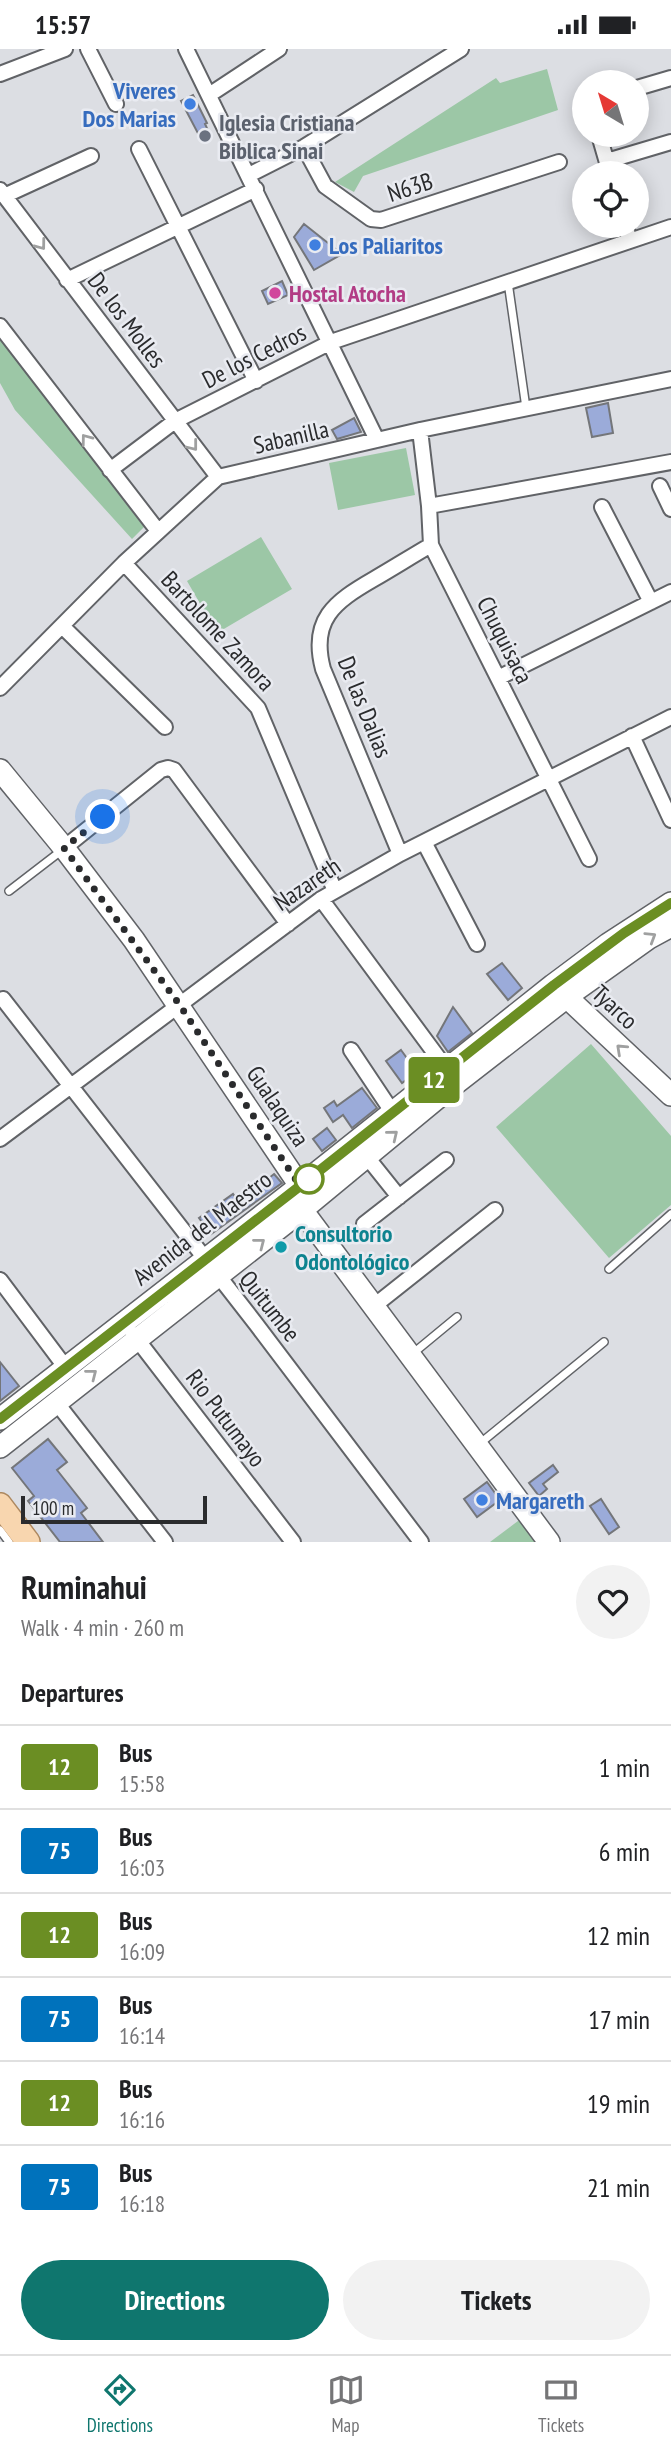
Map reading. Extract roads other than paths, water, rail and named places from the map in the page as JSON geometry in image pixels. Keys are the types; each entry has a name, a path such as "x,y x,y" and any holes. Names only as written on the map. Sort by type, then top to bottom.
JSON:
{"main road":[{"name":"Gualaquiza","path":"0,770 64,848 179,1004 300,1186 302,1191 299,1205 302,1210"},
{"name":"Avenida del Maestro","path":"0,1419 124,1322 302,1210 367,1157 452,1077 560,991 614,952 654,912 671,903"},
{"name":"Avenida del Maestro","path":"614,952 671,926"},
{"name":"Tyarco","path":"560,991 671,1095"},
{"name":"Avenida del Maestro","path":"0,1447 137,1338 300,1186 393,1113 452,1077"},
{"path":"302,1210 549,1542"},
{"path":"0,1506 28,1542"}],"street":[{"path":"0,74 65,49"},
{"path":"88,49 116,104"},
{"path":"186,49 377,440"},
{"path":"209,95 279,49"},
{"path":"249,175 304,147 461,49"},
{"path":"649,84 671,78"},
{"path":"624,161 671,142"},
{"name":"N63B","path":"304,147 325,186 371,219 381,220 559,162"},
{"path":"139,149 256,381"},
{"path":"2,193 91,156"},
{"path":"67,280 256,189"},
{"name":"De los Molles","path":"2,193 218,477"},
{"name":"De los Cedros","path":"649,230 671,227"},
{"name":"De los Cedros","path":"110,470 174,421 331,342 508,282 615,238"},
{"path":"0,326 158,531"},
{"name":"Sabanilla","path":"0,688 124,563 218,477 377,440 671,379"},
{"name":"Chuquisaca","path":"420,431 431,545 589,859"},
{"path":"429,506 671,461"},
{"path":"660,486 671,509"},
{"path":"602,507 651,602"},
{"name":"De las Dalias","path":"400,854 323,669 318,639 325,620 339,602 431,545"},
{"name":"Bartolome Zamora","path":"124,563 258,708 335,891"},
{"path":"498,678 671,592"},
{"path":"62,626 165,727"},
{"name":"Nazareth","path":"0,1139 321,899 400,854 671,717"},
{"path":"632,736 671,820"},
{"path":"64,848 161,770 174,770 288,924"},
{"path":"424,842 477,944"},
{"path":"321,899 452,1077"},
{"name":"Quitumbe","path":"3,999 421,1542"},
{"path":"351,1050 393,1113"},
{"path":"367,1157 399,1197"},
{"path":"365,1224 446,1160"},
{"path":"374,1306 495,1210"},
{"path":"0,1280 66,1368"},
{"name":"Rio Putumayo","path":"124,1322 293,1542"},
{"path":"56,1402 165,1542"}],"lane":[{"path":"508,282 526,409"},
{"path":"9,891 64,848"},
{"path":"609,1269 671,1214"},
{"path":"411,1355 457,1317"},
{"path":"478,1446 604,1342"},
{"path":"0,1518 19,1542"},
{"path":"0,1530 9,1542"}],"place":[{"name":"Viveres Dos Marias","path":"190,104"},
{"name":"Iglesia Cristiana Biblica Sinai","path":"205,136"},
{"name":"Los Paliaritos","path":"315,245"},
{"name":"Hostal Atocha","path":"275,293"},
{"name":"Consultorio Odontológico","path":"281,1247"},
{"name":"Margareth","path":"482,1500"}]}
